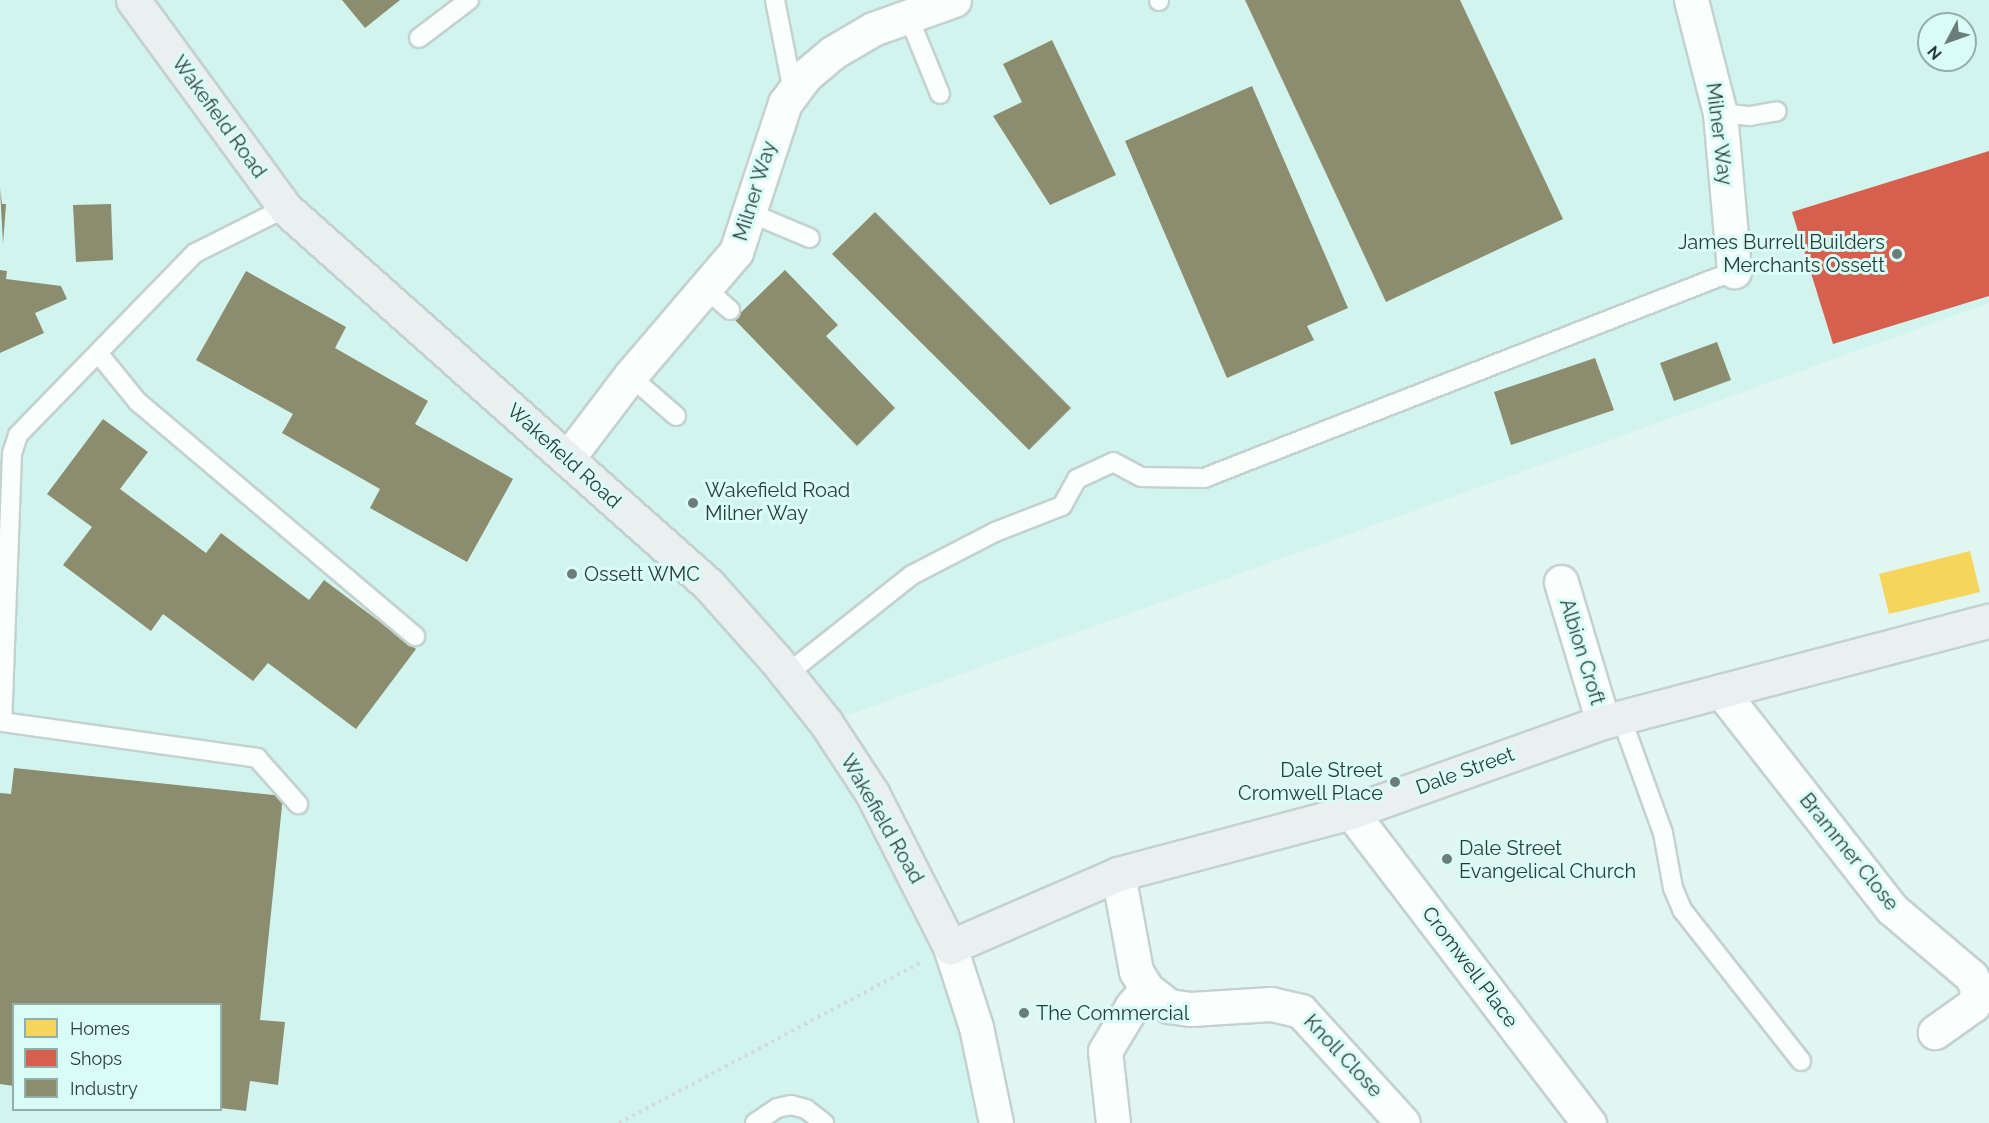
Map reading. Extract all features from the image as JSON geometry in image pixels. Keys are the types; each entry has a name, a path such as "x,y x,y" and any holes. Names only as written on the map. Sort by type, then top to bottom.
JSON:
{"main road":[{"name":"Wakefield Road","path":"133,0 285,208 710,585 787,674 825,723 872,793 950,947"},
{"name":"Dale Street","path":"950,947 1118,874 1351,812 1612,720 1989,621"}],"street":[{"name":"Milner Way","path":"567,459 630,376 718,300 736,252 773,133 793,92 832,53 873,29 954,0"},
{"name":"Milner Way","path":"1691,0 1720,113 1734,271"},
{"name":"Albion Croft","path":"1561,582 1612,720"},
{"name":"Brammer Close","path":"1720,691 1892,909 1971,976 1978,990 1981,1006 1935,1032"},
{"name":"Cromwell Place","path":"1351,812 1589,1123"},
{"name":"Knoll Close","path":"1118,874 1136,970 1147,989 1169,1006 1191,1009 1271,1004 1301,1011 1403,1123"},
{"path":"950,947 976,1027 996,1123"},
{"path":"1113,1123 1105,1051 1131,1006 1147,989"}],"lane":[{"path":"419,38 469,0"},
{"path":"775,0 793,92"},
{"path":"909,18 940,94"},
{"path":"1720,113 1750,116 1777,111"},
{"path":"285,208 195,253 34,415 18,435 12,454 2,722 257,758 298,804"},
{"path":"748,212 810,238"},
{"path":"787,674 912,575 995,532 1062,506 1077,479 1113,462 1141,477 1204,478 1734,271"},
{"path":"98,353 138,402 415,636"},
{"path":"630,376 676,416"},
{"path":"1612,720 1663,833 1673,888 1683,911 1801,1061"},
{"path":"755,1123 777,1108 791,1105 806,1109 824,1123"}],"path":[{"path":"619,1123 950,947"}],"shaded area":[{"path":"0,0 1989,0 1989,303 826,723 908,859 996,1123 0,1123"}],"building: Homes":[{"path":"1970,551 1980,592 1889,614 1879,574"}],"building: Shops":[{"name":"James Burrell Builders Merchants Ossett","path":"1989,151 1989,296 1833,344 1792,212"}],"building: Industry":[{"path":"342,0 400,0 365,28"},
{"path":"1245,0 1460,0 1563,219 1386,302"},
{"path":"1052,40 1116,175 1050,205 993,116 1022,102 1003,64"},
{"path":"1252,86 1348,308 1307,326 1314,340 1227,378 1125,141"},
{"path":"0,188 2,204 6,204 3,244"},
{"path":"111,204 113,260 76,262 73,205"},
{"path":"875,212 1071,408 1029,450 832,254"},
{"path":"0,270 7,271 6,279 61,286 67,299 35,313 44,333 0,353"},
{"path":"785,270 838,325 826,336 895,408 857,446 734,319"},
{"path":"246,271 346,327 335,348 428,401 415,424 513,479 467,562 370,508 380,489 282,433 293,414 196,360"},
{"path":"1717,342 1731,380 1674,401 1660,363"},
{"path":"1595,358 1614,410 1511,445 1494,392"},
{"path":"103,419 148,452 120,489 206,553 221,533 309,600 324,580 416,649 356,729 268,663 253,681 163,614 151,631 63,565 92,527 47,494"},
{"path":"14,768 283,796 260,1020 285,1022 278,1085 250,1081 246,1111 222,1108 222,1003 12,1003 12,1086 0,1084 0,793 11,794"}],"place":[{"name":"James Burrell Builders Merchants Ossett","path":"1897,254"},
{"name":"Wakefield Road Milner Way","path":"693,503"},
{"name":"Ossett WMC","path":"572,574"},
{"name":"Dale Street Cromwell Place","path":"1395,782"},
{"name":"Dale Street Evangelical Church","path":"1447,859"},
{"name":"The Commercial","path":"1024,1013"}]}
